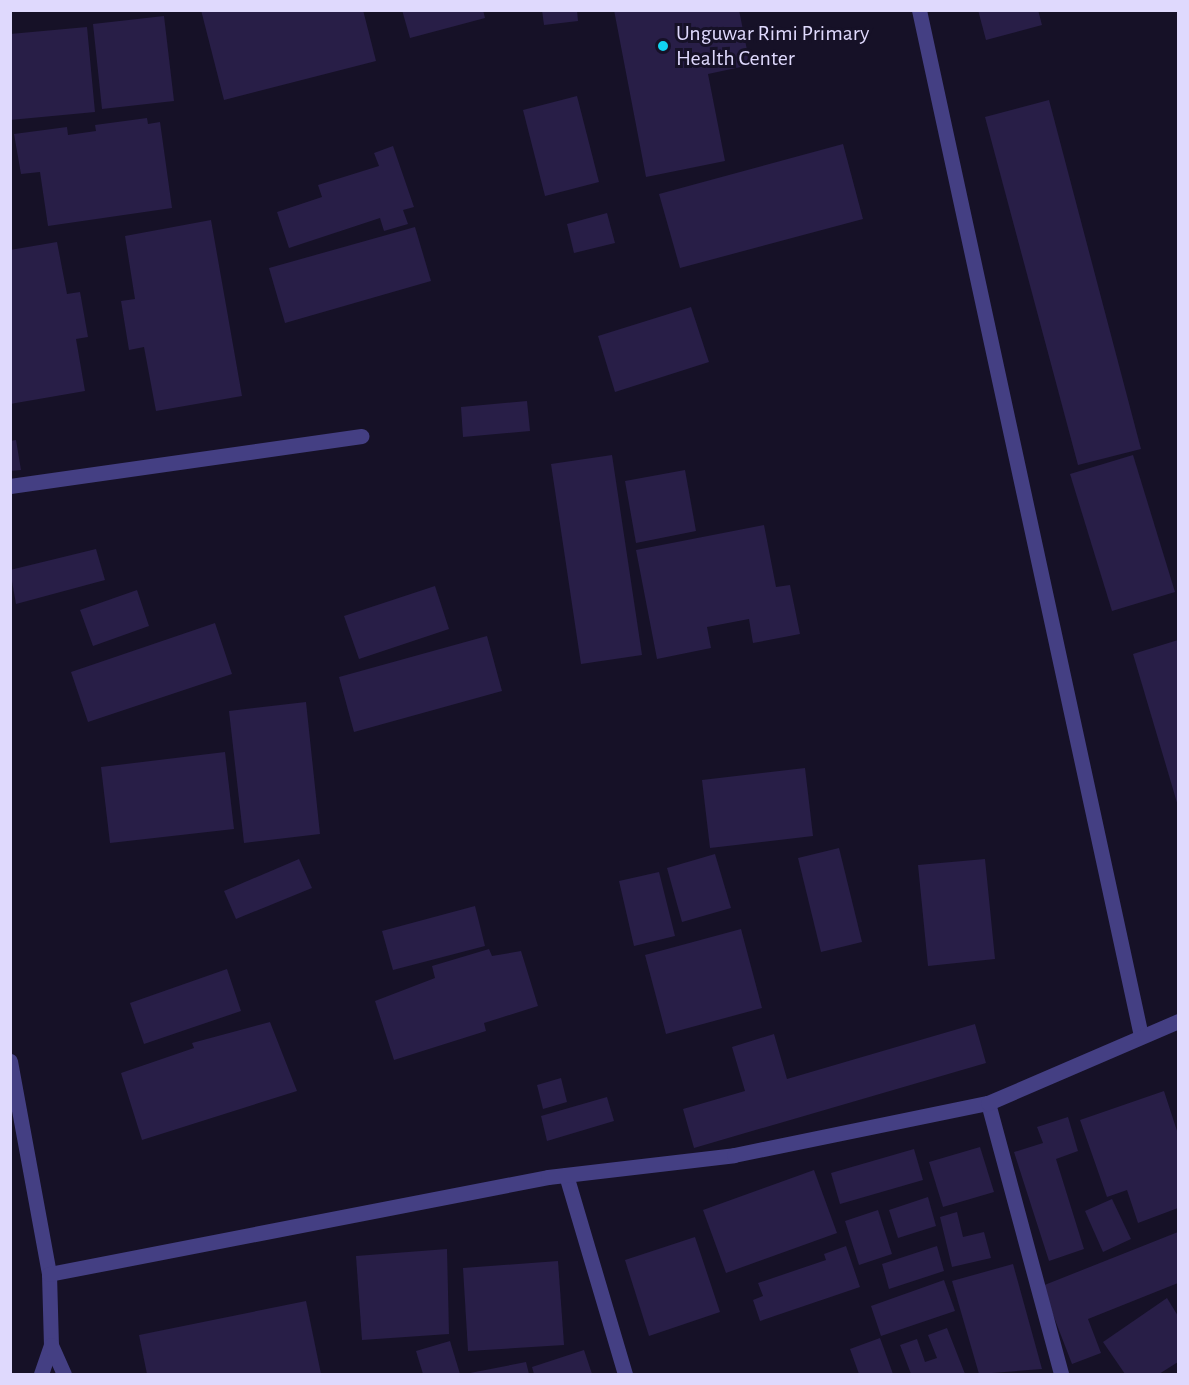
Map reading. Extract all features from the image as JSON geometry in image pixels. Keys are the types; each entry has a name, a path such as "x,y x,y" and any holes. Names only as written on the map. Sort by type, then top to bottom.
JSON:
{"street":[{"path":"919,10 1141,1036"},
{"path":"10,486 361,436"},
{"path":"49,1274 566,1175 734,1155 988,1103 1141,1036 1179,1022"},
{"path":"10,1061 49,1274 51,1345 41,1374"},
{"path":"988,1103 1061,1374"},
{"path":"566,1175 625,1374"},
{"path":"51,1345 64,1374"}],"building":[{"path":"201,10 363,10 376,61 224,100"},
{"path":"402,10 483,10 485,18 410,38"},
{"path":"542,10 577,10 578,21 544,25"},
{"path":"614,10 739,10 750,65 708,74 725,161 646,177"},
{"path":"978,10 1038,10 1042,25 986,40"},
{"path":"164,16 174,101 102,109 93,24"},
{"path":"87,27 95,112 10,120 10,34"},
{"path":"577,96 599,182 545,196 523,110"},
{"path":"1049,100 1141,449 1078,465 985,117"},
{"path":"147,118 148,124 160,122 172,208 48,226 40,172 21,174 14,134 67,127 68,135 96,131 95,125"},
{"path":"843,144 863,219 680,268 659,194"},
{"path":"393,146 414,207 403,210 408,224 384,231 380,218 289,248 277,212 322,197 318,185 379,166 374,153"},
{"path":"607,213 615,243 574,253 567,224"},
{"path":"211,220 242,396 156,411 144,347 129,350 121,301 135,299 125,236"},
{"path":"415,227 431,281 285,323 269,268"},
{"path":"57,242 67,294 80,292 88,337 76,339 85,391 10,404 10,250"},
{"path":"691,307 709,362 615,392 598,336"},
{"path":"527,401 530,431 463,437 461,407"},
{"path":"16,440 21,470 10,471 10,441"},
{"path":"612,455 642,655 581,664 551,464"},
{"path":"1133,455 1175,592 1112,611 1070,474"},
{"path":"685,470 696,531 636,543 625,481"},
{"path":"764,525 776,587 790,585 800,634 753,643 749,619 707,627 711,648 657,659 636,550"},
{"path":"96,549 105,580 16,604 10,570"},
{"path":"435,586 449,629 359,659 344,616"},
{"path":"137,590 149,626 93,646 80,610"},
{"path":"215,623 232,674 88,722 71,672"},
{"path":"487,636 502,691 354,732 339,677"},
{"path":"1178,640 1178,806 1133,654"},
{"path":"306,702 320,834 244,843 229,711"},
{"path":"225,752 234,829 110,843 101,767"},
{"path":"805,768 813,836 710,848 702,780"},
{"path":"839,848 862,942 821,952 798,858"},
{"path":"715,854 731,908 682,922 667,868"},
{"path":"299,859 312,888 236,919 224,891"},
{"path":"985,859 995,959 928,966 918,865"},
{"path":"659,872 675,936 634,946 619,881"},
{"path":"475,906 485,946 393,970 382,931"},
{"path":"741,929 762,1008 666,1034 645,955"},
{"path":"489,949 492,956 521,951 538,1006 484,1023 486,1031 394,1060 375,1001 435,978 432,966"},
{"path":"227,969 241,1011 144,1044 130,1003"},
{"path":"270,1022 297,1091 142,1140 121,1073 194,1048 192,1043"},
{"path":"975,1024 986,1063 694,1148 683,1109 745,1091 732,1047 774,1034 787,1079"},
{"path":"561,1078 567,1102 543,1109 537,1085"},
{"path":"1164,1091 1178,1134 1178,1208 1138,1223 1127,1190 1107,1197 1080,1120"},
{"path":"607,1097 614,1121 547,1141 541,1116"},
{"path":"1068,1117 1078,1151 1056,1159 1084,1249 1049,1261 1014,1152 1043,1143 1037,1127"},
{"path":"980,1147 994,1192 943,1207 929,1162"},
{"path":"914,1149 923,1180 840,1204 831,1173"},
{"path":"814,1170 837,1233 726,1273 703,1210"},
{"path":"928,1197 936,1226 898,1238 889,1210"},
{"path":"1112,1199 1131,1239 1103,1252 1085,1211"},
{"path":"878,1210 892,1254 859,1265 845,1221"},
{"path":"957,1212 963,1237 984,1232 991,1258 952,1267 940,1217"},
{"path":"1178,1232 1178,1283 1088,1319 1101,1353 1072,1364 1042,1286"},
{"path":"695,1237 720,1312 649,1336 625,1260"},
{"path":"846,1246 860,1287 760,1321 753,1300 763,1296 758,1283 826,1260 824,1254"},
{"path":"937,1246 944,1271 889,1289 882,1264"},
{"path":"447,1249 449,1334 362,1340 356,1256"},
{"path":"558,1261 564,1345 468,1351 463,1268"},
{"path":"1013,1264 1042,1369 979,1374 952,1281"},
{"path":"944,1280 955,1311 881,1336 871,1306"},
{"path":"1167,1298 1178,1316 1178,1362 1159,1374 1125,1374 1103,1342"},
{"path":"306,1301 321,1374 147,1374 139,1335"},
{"path":"947,1328 965,1374 911,1374 900,1345 917,1339 925,1362 937,1358 928,1335"},
{"path":"880,1338 893,1374 859,1374 850,1349"},
{"path":"450,1341 460,1374 423,1374 416,1351"},
{"path":"584,1350 592,1374 534,1374 532,1367"},
{"path":"526,1362 529,1374 470,1374 470,1373"}],"place":[{"name":"Unguwar Rimi Primary Health Center","path":"663,46"}]}
